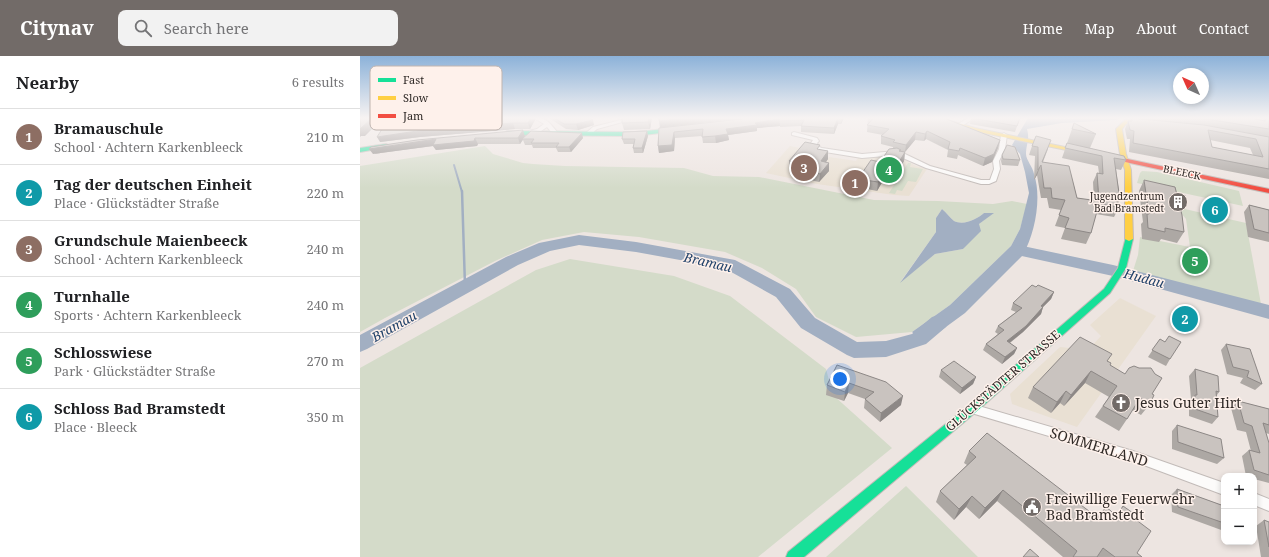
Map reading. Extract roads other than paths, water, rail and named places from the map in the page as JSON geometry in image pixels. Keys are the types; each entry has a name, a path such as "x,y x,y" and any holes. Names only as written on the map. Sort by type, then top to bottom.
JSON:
{"street":[{"path":"815,141 814,143 816,148 821,150 865,156 896,153 904,155 928,167 981,182 992,181 997,169 996,160 1002,149 1003,141"},
{"path":"1034,141 1088,152"},
{"name":"GLÜCKSTÄDTER STRASSE","path":"793,557 972,409 1107,291 1116,280 1122,268 1130,237 1128,170 1121,141"},
{"path":"360,150 398,144"},
{"name":"BLEECK","path":"1110,157 1269,191"},
{"name":"SOMMERLAND","path":"972,409 1133,456 1221,487"},
{"path":"1257,500 1269,505"}],"water":[{"path":"1014,141 1027,141 1026,156 1033,171 1036,183 1036,215 1031,236 1023,255 965,313 924,343 912,332 950,305 1011,246 1020,229 1029,193 1020,154 1012,145"},
{"path":"942,209 954,221 962,223 974,219 984,213 994,213 979,224 981,231 963,249 935,254 900,283 936,232 936,218"}],"waterway":[{"path":"454,165 462,192"},
{"path":"462,191 465,286"},
{"name":"Bramau","path":"360,344 512,261 545,247 579,240 636,247 729,264 783,293 808,323 854,350 886,349 919,339 939,322"},
{"name":"Hudau","path":"1018,250 1113,270 1269,312"}],"place":[{"name":"Grundschule Maienbeeck","path":"804,168"},
{"name":"Turnhalle","path":"889,170"},
{"name":"Bramauschule","path":"855,183"},
{"name":"Jugendzentrum Bad Bramstedt","path":"1178,202"},
{"name":"Schloss Bad Bramstedt","path":"1215,210"},
{"name":"Schlosswiese","path":"1195,261"},
{"name":"Tag der deutschen Einheit","path":"1185,319"},
{"name":"Jesus Guter Hirt","path":"1121,403"},
{"name":"Freiwillige Feuerwehr Bad Bramstedt","path":"1032,507"}]}
